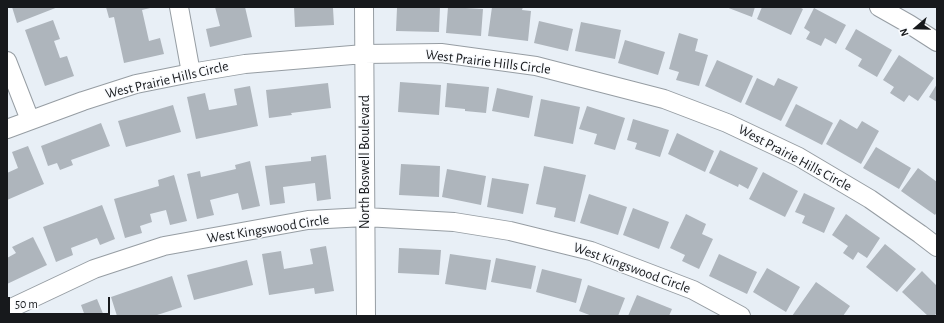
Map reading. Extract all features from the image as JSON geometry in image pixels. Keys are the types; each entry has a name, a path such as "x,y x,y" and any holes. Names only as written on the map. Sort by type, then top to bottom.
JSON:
{"street":[{"path":"179,7 191,73"},
{"name":"North Boswell Boulevard","path":"364,7 366,316"},
{"path":"879,7 910,24 937,42"},
{"name":"West Prairie Hills Circle","path":"7,129 83,101 136,84 191,73 245,64 364,54 441,53 536,66 664,99 727,123 799,157 870,198 937,248"},
{"path":"7,61 30,120"},
{"name":"West Kingswood Circle","path":"7,310 94,269 164,246 308,220 365,217 454,222 510,231 591,251 693,290 741,316"}],"building":[{"path":"12,7 58,7 17,23"},
{"path":"106,7 154,7 142,10 149,41 160,38 164,54 124,63 114,17 109,18"},
{"path":"215,7 245,7 252,37 210,47 206,29 220,26"},
{"path":"294,7 333,8 334,25 295,27"},
{"path":"440,7 439,32 396,31 397,8"},
{"path":"448,7 483,9 481,36 446,33"},
{"path":"492,7 523,7 522,10 531,11 528,41 488,36"},
{"path":"726,7 755,7 752,17"},
{"path":"762,7 799,7 803,9 791,35 757,19"},
{"path":"814,8 846,25 836,44 825,38 821,46 806,39 810,32 804,28"},
{"path":"53,20 60,39 54,41 60,58 67,56 74,76 45,86 25,30"},
{"path":"539,21 573,29 568,51 534,43"},
{"path":"581,22 621,30 615,59 575,51"},
{"path":"856,29 892,50 877,77 858,66 862,59 845,49"},
{"path":"679,33 698,39 695,51 708,55 699,86 676,80 679,72 669,69"},
{"path":"625,40 665,52 658,75 618,63"},
{"path":"899,55 934,78 918,101 909,95 904,102 890,93 894,87 883,80"},
{"path":"717,60 753,76 741,103 705,86"},
{"path":"757,78 774,86 778,78 798,87 781,121 745,104"},
{"path":"400,82 441,85 439,115 398,112"},
{"path":"328,83 331,108 291,113 292,115 269,118 266,90"},
{"path":"447,83 489,87 486,113 445,107"},
{"path":"937,84 937,102 929,97"},
{"path":"250,86 258,126 196,139 187,97 205,93 209,110 237,105 234,89"},
{"path":"497,88 533,96 529,118 492,111"},
{"path":"541,99 580,107 573,144 534,136"},
{"path":"796,104 833,123 822,145 785,126"},
{"path":"173,105 181,132 126,147 118,121"},
{"path":"587,106 625,118 615,150 594,144 597,134 579,129"},
{"path":"633,119 669,130 660,157 635,149 637,143 627,140"},
{"path":"840,119 857,129 862,121 879,131 861,164 826,144"},
{"path":"101,123 110,146 71,160 73,165 60,170 57,163 48,166 41,146"},
{"path":"677,133 714,151 705,172 668,154"},
{"path":"28,146 44,184 7,200 7,173 18,168 12,152"},
{"path":"876,147 911,168 899,189 863,168"},
{"path":"720,150 758,168 748,189 739,184 738,187 709,173"},
{"path":"326,155 331,199 317,201 315,183 283,187 285,203 270,205 265,166 311,161 311,157"},
{"path":"250,161 260,206 242,210 238,193 210,200 214,215 197,219 187,174 200,171 201,177 236,169 235,165"},
{"path":"401,164 440,166 439,197 399,195"},
{"path":"544,166 586,175 575,222 554,217 556,208 536,204"},
{"path":"918,168 937,182 937,212 935,215 901,191"},
{"path":"447,169 486,176 481,205 442,197"},
{"path":"763,172 798,191 785,217 749,199"},
{"path":"174,175 187,221 170,225 166,210 150,214 152,222 140,226 142,233 125,238 114,199 159,186 158,180"},
{"path":"492,178 529,184 523,214 487,207"},
{"path":"804,193 835,208 824,233 802,223 805,216 795,212"},
{"path":"589,194 627,207 618,235 580,223"},
{"path":"102,205 115,239 100,245 97,238 71,248 73,255 56,262 43,227"},
{"path":"633,208 669,222 659,249 623,235"},
{"path":"686,214 706,224 702,234 713,239 699,269 682,261 685,255 670,248"},
{"path":"846,214 880,238 867,258 858,252 853,260 843,253 848,246 832,235"},
{"path":"33,237 47,265 7,284 7,258 16,253 12,247"},
{"path":"885,244 916,269 897,292 866,267"},
{"path":"326,246 334,291 315,294 314,288 269,295 262,254 281,251 284,269 313,264 310,249"},
{"path":"399,248 441,250 439,275 398,273"},
{"path":"450,254 491,260 486,290 445,284"},
{"path":"719,254 757,272 747,294 709,276"},
{"path":"496,258 536,266 531,289 491,282"},
{"path":"247,260 253,285 194,300 187,275"},
{"path":"767,268 800,287 786,312 753,292"},
{"path":"542,269 582,279 576,303 536,292"},
{"path":"922,271 937,286 937,313 934,316 928,316 902,292"},
{"path":"172,276 182,307 154,316 117,316 111,297"},
{"path":"816,282 850,306 843,316 792,316"},
{"path":"588,285 625,298 618,316 592,316 579,311"},
{"path":"637,295 672,309 669,316 628,316"},
{"path":"97,299 104,316 85,316 81,305"}]}
